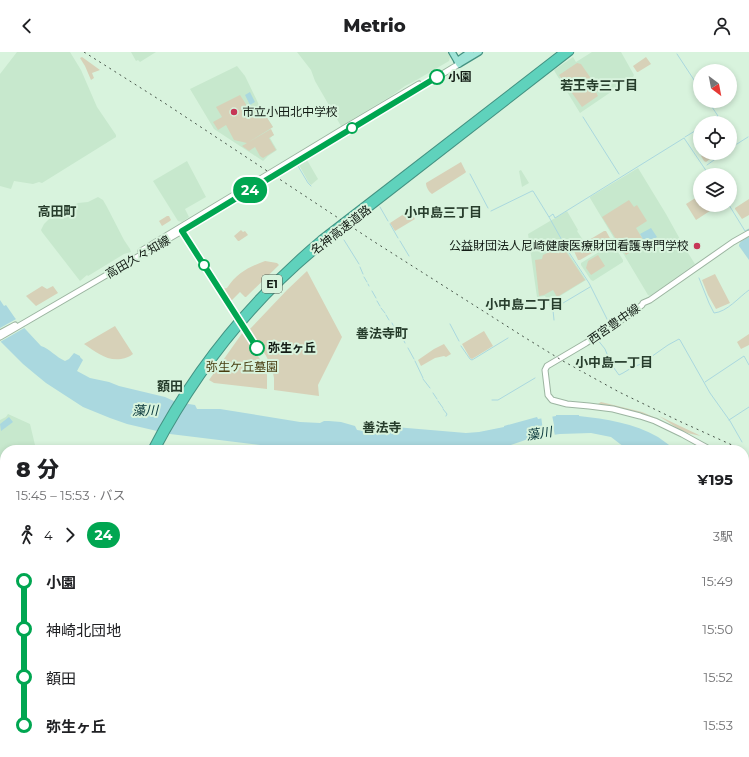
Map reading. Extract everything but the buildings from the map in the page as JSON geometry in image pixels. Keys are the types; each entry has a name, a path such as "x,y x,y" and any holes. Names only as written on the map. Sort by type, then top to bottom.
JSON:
{"highway":[{"name":"名神高速道路","path":"154,445 174,408 192,384 226,342 269,294 310,255 372,203 563,52"},
{"name":"名神高速道路","path":"372,203 570,52"},
{"name":"名神高速道路","path":"159,445 192,384"}],"main road":[{"path":"452,52 458,62"},
{"path":"458,62 470,52"},
{"path":"458,62 479,52"},
{"name":"高田久々知線","path":"0,337 336,133 458,62"},
{"name":"西宮豊中線","path":"702,445 655,421 640,416 614,409 567,404 552,400 548,395 545,370 547,366 572,352 733,242 749,233"},
{"name":"高田久々知線","path":"0,333 34,316"}],"shaded area":[{"path":"17,52 70,52 81,70 97,107 116,137 42,183 39,182 33,184 14,181 11,189 0,186 0,74"},
{"path":"131,52 156,52 140,62 138,60 136,61"},
{"path":"297,52 447,52 450,57 449,61 405,86 341,126 315,81 311,70"},
{"path":"592,52 621,52 634,75 580,113 554,70 573,57 576,62"},
{"name":"市立小田北中学校","path":"237,66 245,76 260,107 273,127 270,129 274,135 270,138 277,150 263,161 214,129 190,89"},
{"path":"307,160 318,179 311,185 299,165"},
{"path":"187,161 206,197 185,209 189,217 182,222 178,221 153,181"},
{"path":"638,168 695,264 650,296 590,198"},
{"path":"521,170 529,183 522,187 519,171"},
{"path":"98,197 103,200 131,252 124,254 88,276 87,275 80,281 41,230 44,224 53,215 78,203 88,202"},
{"path":"567,211 583,240 567,251 586,280 555,299 557,303 550,308 545,296 537,297 528,234"},
{"path":"612,244 623,262 593,281 591,280 581,263"},
{"path":"8,414 30,424 35,445 0,445 0,420"}],"green space":[{"path":"82,57 100,70 92,73 94,78 91,80 80,58"},
{"path":"646,57 651,64 637,72 633,66"},
{"path":"577,63 581,64 599,90 596,92 598,96 582,107 559,75"},
{"path":"240,95 249,109 255,106 260,115 264,113 273,127 247,143 234,140 226,125 218,130 213,122 222,117 216,107"},
{"path":"271,129 274,135 269,138 276,150 263,158 260,156 255,147 249,151 242,146"},
{"path":"461,162 466,172 432,194 429,191 426,183"},
{"path":"749,199 749,215 742,219 737,212 737,207"},
{"path":"629,200 634,207 637,205 647,221 636,228 645,243 626,255 602,217"},
{"path":"693,200 693,212 708,212 696,220 686,204"},
{"path":"410,210 415,219 395,231 390,223"},
{"path":"169,216 171,220 162,226 159,221"},
{"path":"241,230 243,232 245,231 248,235 238,241 234,236"},
{"path":"606,231 611,242 578,260 574,249"},
{"path":"563,247 585,280 557,297 553,290 539,296 535,260 542,259 543,255 555,249 557,252"},
{"path":"598,255 605,266 591,275 586,268 588,261"},
{"path":"265,261 277,263 279,265 246,297 240,292 230,302 222,289 227,288 235,278 244,271"},
{"name":"弥生ケ丘墓園","path":"307,271 342,337 318,385 319,396 274,390 274,378 271,365 249,330"},
{"path":"715,274 730,303 716,309 702,280"},
{"path":"42,286 47,289 53,286 58,293 36,306 26,296"},
{"path":"115,326 133,354 130,356 121,359 111,359 101,355 84,344"},
{"path":"484,331 493,346 472,359 462,344"},
{"name":"弥生ケ丘墓園","path":"243,332 263,364 267,375 267,389 214,383 209,380"},
{"path":"749,334 749,345 741,349 737,342"},
{"path":"444,344 451,354 446,357 435,358 421,366 418,360"},
{"path":"601,402 642,412 671,426 598,405"},
{"path":"659,416 701,436 683,432"}],"water":[{"path":"250,92 255,102 250,105 245,95"},
{"path":"651,228 657,237 646,244 640,234"},
{"path":"749,237 749,260 739,244 741,241"},
{"name":"藻川","path":"0,300 41,346 65,361 74,353 80,356 83,360 77,371 90,378 165,397 176,402 195,405 197,409 220,409 300,422 341,422 355,426 357,430 377,433 395,427 466,433 479,432 504,427 537,417 538,419 556,415 579,415 630,425 649,432 669,445 621,445 611,437 591,433 560,434 531,438 511,445 261,445 170,434 127,424 83,407 46,383 23,364 0,341"},
{"path":"9,417 13,422 1,431 0,424"}],"pier":[{"path":"18,318 26,327 0,342 0,328"},
{"path":"552,415 555,436 544,438 541,416"}],"waterway":[{"path":"677,54 693,78"},
{"path":"713,108 718,116"},
{"path":"583,117 619,174"},
{"path":"685,137 693,132"},
{"path":"737,144 748,137"},
{"path":"491,211 533,191 549,217 553,214 555,218 684,138 704,168"},
{"path":"707,165 714,160"},
{"path":"298,166 311,186"},
{"path":"470,174 488,208"},
{"path":"380,207 388,221"},
{"path":"733,212 745,231 749,229"},
{"path":"549,217 568,251 589,283 610,326"},
{"path":"390,224 398,238"},
{"path":"344,240 359,264"},
{"path":"400,241 409,256"},
{"path":"360,267 363,274"},
{"path":"364,277 367,282"},
{"path":"699,278 714,313 724,310 749,290"},
{"path":"554,320 553,309 590,287"},
{"path":"372,291 376,298"},
{"path":"377,301 380,306"},
{"path":"381,308 385,313"},
{"path":"386,315 389,320"},
{"path":"450,324 459,341"},
{"path":"396,328 402,337"},
{"path":"461,346 472,360 508,338"},
{"path":"403,339 405,343"},
{"path":"597,339 605,349 611,364 619,375 641,364 679,339 710,393 730,421 742,442"},
{"path":"408,348 414,359"},
{"path":"705,382 744,356 749,365"},
{"path":"415,361 423,378"},
{"path":"492,400 498,400 535,378"},
{"path":"423,379 430,388"},
{"path":"433,393 437,399"},
{"path":"438,401 443,408"},
{"path":"729,420 749,407"},
{"path":"443,409 447,414 446,416"}],"railway":[{"path":"84,52 163,102 373,241 563,361 619,392 732,445"}],"bus line":[{"name":"24","path":"257,348 182,231 437,77"}],"place":[{"name":"小園","path":"437,77"},
{"name":"市立小田北中学校","path":"234,112"},
{"name":"公益財団法人尼崎健康医療財団看護専門学校","path":"697,246"},
{"name":"弥生ヶ丘","path":"257,348"}],"district":[{"name":"若王寺三丁目","path":"599,85"},
{"name":"高田町","path":"57,211"},
{"name":"小中島三丁目","path":"443,212"},
{"name":"小中島二丁目","path":"524,304"},
{"name":"善法寺町","path":"382,333"},
{"name":"小中島一丁目","path":"614,362"},
{"name":"額田","path":"170,386"},
{"name":"善法寺","path":"382,427"}]}
